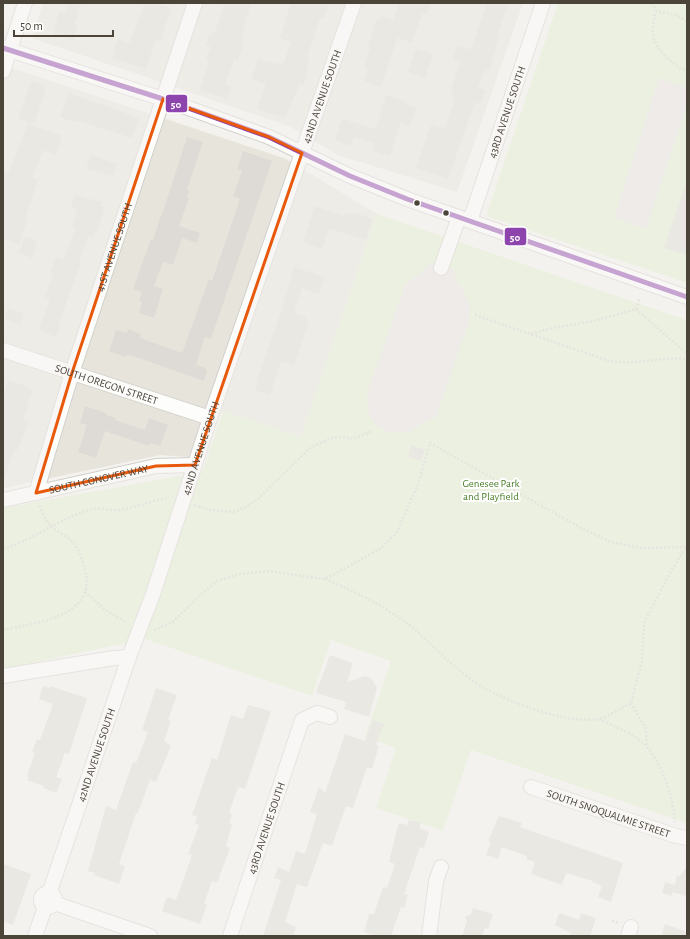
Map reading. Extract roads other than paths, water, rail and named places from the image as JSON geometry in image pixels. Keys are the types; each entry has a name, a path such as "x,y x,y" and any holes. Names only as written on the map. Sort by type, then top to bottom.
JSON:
{"street":[{"path":"3,71 7,49 25,3"},
{"name":"41ST AVENUE SOUTH","path":"38,498 72,373 195,3"},
{"name":"42ND AVENUE SOUTH","path":"35,936 50,901 129,657 153,594 194,465 354,3"},
{"name":"43RD AVENUE SOUTH","path":"441,268 465,219 543,3"},
{"path":"7,49 163,99 270,137 364,181 465,219 687,297"},
{"name":"SOUTH OREGON STREET","path":"3,350 210,418"},
{"name":"SOUTH CONOVER WAY","path":"3,500 38,498 156,466 194,465"},
{"path":"3,676 114,658 129,657"},
{"name":"43RD AVENUE SOUTH","path":"230,936 302,720 317,713 330,717"},
{"name":"SOUTH SNOQUALMIE STREET","path":"531,787 676,836 687,838"},
{"path":"429,936 436,881 441,867"},
{"path":"50,901 150,936"}],"park label":[{"name":"Genesee Park and Playfield","path":"491,489"}]}
